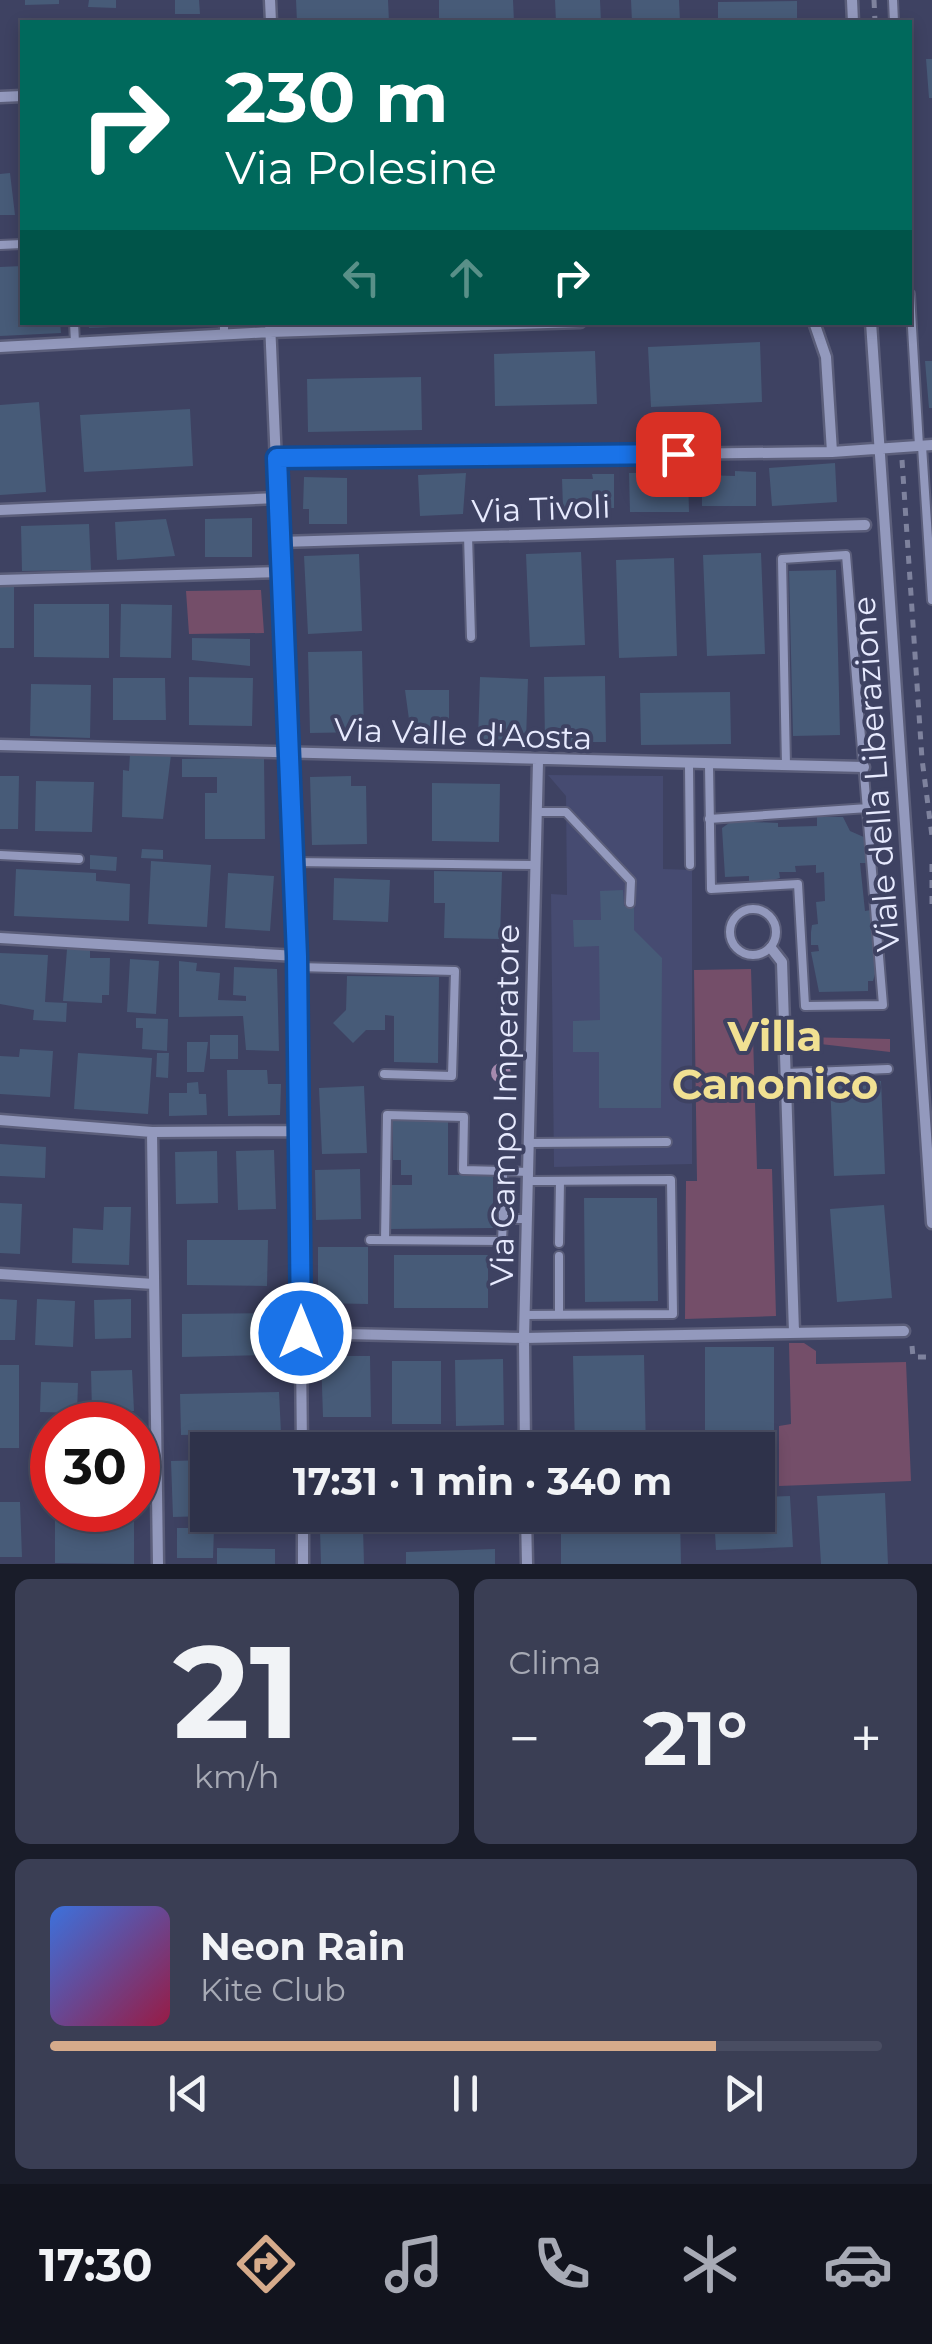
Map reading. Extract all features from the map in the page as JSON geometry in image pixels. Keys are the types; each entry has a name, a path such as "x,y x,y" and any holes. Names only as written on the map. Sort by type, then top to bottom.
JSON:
{"street":[{"path":"0,347 224,328 394,325"},
{"path":"815,325 826,357 832,452"},
{"name":"Viale della Liberazione","path":"872,325 932,1223"},
{"path":"270,327 297,962 302,1432"},
{"path":"277,458 832,452 924,445"},
{"path":"0,510 278,498"},
{"name":"Via Tivoli","path":"280,542 864,525"},
{"path":"0,580 281,572"},
{"name":"Via Valle d'Aosta","path":"0,745 864,768"},
{"name":"Via Campo Imperatore","path":"526,1432 524,1315 538,762"},
{"path":"0,938 297,962"},
{"path":"770,948 782,962 794,1332"},
{"path":"0,1120 152,1132 300,1131"},
{"path":"152,1132 158,1564"},
{"path":"0,1274 154,1284"},
{"path":"301,1333 524,1338 904,1331"},
{"path":"303,1532 304,1564"},
{"path":"526,1532 527,1564"}],"lane":[{"path":"912,316 932,600"},
{"path":"74,325 74,343"},
{"path":"468,536 471,636"},
{"path":"708,765 711,889 798,884 805,1006 882,1005 846,555 782,559 786,766"},
{"path":"689,764 690,864"},
{"path":"710,818 868,808"},
{"path":"537,812 566,812 630,881 630,903"},
{"path":"0,855 79,859"},
{"path":"293,862 536,865"},
{"path":"756,908 770,914 777,927 770,948 756,955 740,952 730,930 736,915 756,908"},
{"path":"297,962 455,971 452,1076 384,1074"},
{"path":"785,1073 888,1070"},
{"path":"386,1240 387,1114 464,1117 464,1170 504,1170 560,1181 671,1180 673,1314 524,1315"},
{"path":"529,1143 667,1142"},
{"path":"370,1240 502,1241 504,1170"},
{"path":"558,1243 560,1181"},
{"path":"503,1219 527,1219"},
{"path":"558,1256 559,1315"}],"path":[{"path":"901,447 922,759 932,836"},
{"path":"932,864 932,909"},
{"path":"913,1357 927,1357"}],"shaded area":[{"path":"261,590 264,633 189,634 186,591"},
{"path":"548,775 663,776 663,869 692,870 692,1164 554,1167 551,894 567,895 566,796"},
{"path":"751,969 757,1169 772,1169 776,1316 685,1319 686,1181 697,1181 694,970"},
{"path":"802,1037 890,1039 890,1052 803,1042"},
{"path":"789,1343 804,1343 816,1351 816,1364 906,1362 911,1481 779,1486 779,1426 791,1424"}],"building":[{"path":"25,0 59,0 59,4 25,5"},
{"path":"89,0 116,0 116,8 88,7"},
{"path":"175,0 199,0 200,14 175,14"},
{"path":"296,0 388,0 389,20 297,20"},
{"path":"439,0 513,0 514,20 439,20"},
{"path":"555,0 600,0 601,20 556,20"},
{"path":"631,0 679,0 680,20 632,20"},
{"path":"797,1 797,20 718,20 718,2"},
{"path":"926,59 932,59 932,98 929,98"},
{"path":"10,173 15,215 0,215 0,174"},
{"path":"20,266 20,325 60,325 61,333 0,336 0,267"},
{"path":"89,325 137,325 137,326"},
{"path":"760,342 762,402 651,407 648,347"},
{"path":"595,351 597,404 495,406 494,354"},
{"path":"925,361 932,361 932,408 929,408"},
{"path":"421,377 422,430 308,432 307,379"},
{"path":"39,402 46,492 0,495 0,405"},
{"path":"190,409 193,466 84,472 80,415"},
{"path":"835,463 837,502 772,506 769,468"},
{"path":"735,471 756,472 756,506 702,506 702,475 735,476"},
{"path":"688,472 689,512 630,512 629,473"},
{"path":"466,473 463,514 420,516 418,475"},
{"path":"592,474 614,474 614,508 563,508 562,479 593,479"},
{"path":"304,477 347,478 347,524 309,524 309,509 303,509"},
{"path":"252,518 252,557 205,557 205,519"},
{"path":"166,519 175,556 117,560 115,522"},
{"path":"89,524 91,570 22,571 21,526"},
{"path":"581,552 585,645 530,647 526,554"},
{"path":"761,553 765,654 707,656 703,555"},
{"path":"359,554 362,631 308,634 304,556"},
{"path":"674,558 677,656 619,658 616,560"},
{"path":"836,570 840,735 793,736 789,571"},
{"path":"0,583 14,583 14,648 0,648"},
{"path":"34,604 109,604 109,658 34,657"},
{"path":"121,604 172,605 171,658 120,657"},
{"path":"192,638 250,639 250,666 192,660"},
{"path":"362,651 364,732 310,733 308,652"},
{"path":"605,676 606,742 545,742 544,677"},
{"path":"189,677 253,678 252,726 189,725"},
{"path":"480,677 528,679 526,740 478,739"},
{"path":"113,678 165,678 166,720 113,720"},
{"path":"31,684 91,685 90,738 30,736"},
{"path":"405,690 449,690 449,734 411,734"},
{"path":"730,692 731,744 641,745 640,693"},
{"path":"130,754 171,755 163,819 122,817 123,770 129,771"},
{"path":"264,758 265,839 205,839 205,793 217,793 217,777 182,777 182,759"},
{"path":"0,776 19,776 18,829 0,829"},
{"path":"351,776 351,786 366,786 367,844 312,845 310,777"},
{"path":"36,781 94,782 92,832 35,831"},
{"path":"432,783 500,784 499,842 432,841"},
{"path":"817,817 843,817 850,831 866,838 869,863 860,863 865,911 871,910 873,917 877,967 873,981 868,981 868,991 819,992 811,952 819,951 818,945 811,945 811,932 812,925 818,924 816,902 825,901 824,872 816,873 816,865 795,866 796,872 779,872 780,878 758,884 749,884 749,876 725,877 722,828 732,821 778,823 778,827 817,826"},
{"path":"142,849 163,850 163,859 141,858"},
{"path":"90,855 117,857 116,871 90,869"},
{"path":"151,861 211,865 207,927 148,924"},
{"path":"16,869 96,873 96,881 130,884 129,921 14,916"},
{"path":"434,871 502,872 500,939 444,938 445,903 434,903"},
{"path":"228,873 274,876 270,931 225,928"},
{"path":"334,878 390,880 388,922 333,920"},
{"path":"623,890 624,906 634,906 634,930 662,958 661,1108 599,1108 599,1052 573,1052 573,1021 600,1020 599,946 574,947 573,920 601,920 600,891"},
{"path":"67,949 90,950 90,958 110,958 109,995 102,995 102,1003 63,1001"},
{"path":"0,953 48,955 45,1002 67,1003 66,1022 33,1020 34,1010 0,1004"},
{"path":"130,959 159,961 156,1014 127,1012"},
{"path":"179,961 197,963 196,971 220,973 218,1000 246,1001 246,996 233,995 234,967 277,969 279,1051 246,1050 243,1016 179,1017"},
{"path":"347,976 439,977 438,1063 394,1062 394,1016 385,1015 385,1030 366,1030 353,1043 333,1023 346,1010"},
{"path":"136,1018 168,1019 167,1051 142,1049 143,1028 136,1028"},
{"path":"210,1035 238,1035 238,1059 210,1059"},
{"path":"187,1042 208,1042 204,1072 187,1072"},
{"path":"20,1049 53,1051 50,1097 0,1094 0,1056 19,1057"},
{"path":"78,1053 152,1058 148,1114 74,1109"},
{"path":"157,1053 169,1053 168,1078 156,1077"},
{"path":"227,1070 267,1070 268,1084 281,1084 280,1115 228,1116"},
{"path":"881,1081 885,1174 834,1176 830,1083"},
{"path":"198,1082 199,1094 206,1094 207,1115 169,1116 169,1093 187,1093 187,1083"},
{"path":"364,1086 367,1153 322,1154 319,1088"},
{"path":"393,1119 448,1119 448,1175 493,1175 493,1228 389,1229 389,1185 412,1185 412,1175 401,1175 401,1160 393,1160"},
{"path":"0,1144 46,1147 45,1178 0,1176"},
{"path":"274,1150 276,1209 238,1210 236,1151"},
{"path":"217,1151 218,1203 176,1204 175,1152"},
{"path":"360,1169 361,1219 316,1220 315,1170"},
{"path":"584,1198 657,1198 658,1301 585,1302"},
{"path":"0,1203 22,1204 20,1254 0,1253"},
{"path":"884,1205 892,1298 837,1302 830,1209"},
{"path":"104,1207 131,1207 129,1265 72,1263 73,1228 103,1230"},
{"path":"187,1240 268,1240 267,1286 187,1285"},
{"path":"318,1247 368,1247 368,1304 318,1303"},
{"path":"394,1255 488,1255 488,1308 394,1308"},
{"path":"0,1299 17,1300 15,1340 0,1340"},
{"path":"37,1299 75,1301 73,1347 35,1345"},
{"path":"131,1299 131,1338 95,1339 94,1300"},
{"path":"268,1313 269,1355 182,1357 182,1314"},
{"path":"705,1347 774,1347 774,1432 705,1432"},
{"path":"644,1355 646,1432 575,1432 573,1356"},
{"path":"321,1356 370,1356 371,1417 323,1417"},
{"path":"503,1359 504,1425 456,1426 455,1360"},
{"path":"392,1361 441,1361 441,1424 392,1424"},
{"path":"0,1365 19,1365 19,1448 0,1448"},
{"path":"132,1370 134,1402 92,1402 91,1371"},
{"path":"41,1382 78,1383 77,1402 40,1402"},
{"path":"279,1392 281,1432 181,1435 180,1394"},
{"path":"190,1460 190,1517 173,1517 171,1461"},
{"path":"885,1493 888,1564 821,1564 817,1496"},
{"path":"775,1496 790,1496 793,1547 716,1550 715,1532 775,1532"},
{"path":"0,1502 20,1502 22,1557 0,1557"},
{"path":"177,1528 214,1532 213,1558 177,1558"},
{"path":"55,1532 134,1532 134,1564 55,1563"},
{"path":"320,1532 363,1532 364,1564 321,1564"},
{"path":"561,1532 680,1532 681,1564 561,1564"},
{"path":"217,1548 275,1549 275,1564 217,1564"},
{"path":"495,1549 495,1564 406,1564 406,1552"}],"district":[{"name":"Villa Canonico","path":"775,1060"}],"route":[{"path":"301,1333 297,956 277,458 678,454"}]}
